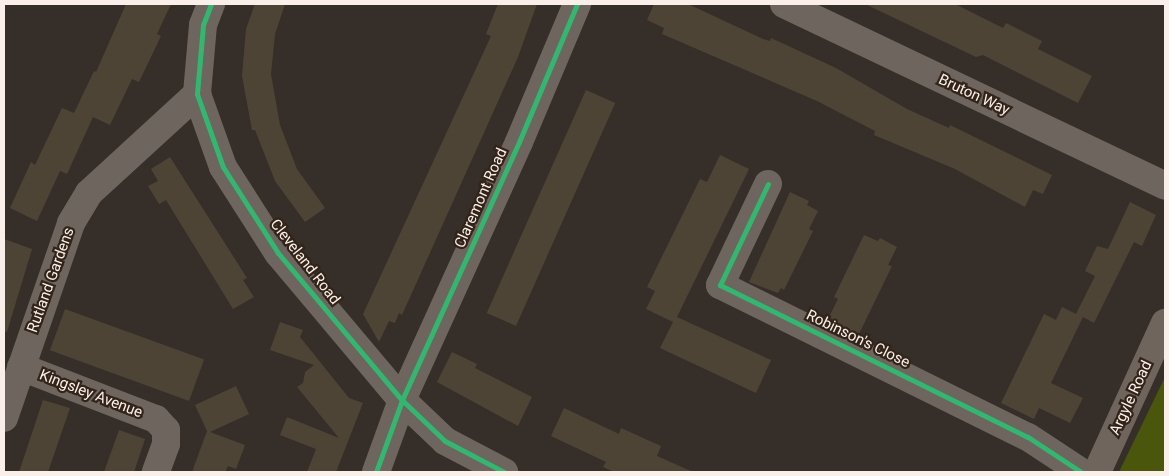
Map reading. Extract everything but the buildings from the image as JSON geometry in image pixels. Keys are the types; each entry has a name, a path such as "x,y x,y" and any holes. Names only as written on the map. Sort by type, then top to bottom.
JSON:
{"main road":[{"name":"Argyle Road","path":"1096,472 1165,323"}],"street":[{"name":"Cleveland Road","path":"211,4 203,25 197,94 223,167 278,253 402,400 445,441 504,472"},
{"name":"Claremont Road","path":"376,472 402,400 520,142 577,4"},
{"name":"Bruton Way","path":"784,4 1165,186"},
{"name":"Rutland Gardens","path":"21,368 59,250 90,193 197,94"},
{"name":"Robinson's Close","path":"768,184 720,285 1028,437 1080,472"},
{"name":"Kingsley Avenue","path":"4,418 21,368 156,419 166,430 166,444 156,472"}],"green space":[{"path":"1165,377 1165,472 1119,472"}],"cycle path":[{"path":"211,4 203,25 197,94 223,167 278,253 402,400 445,441 504,472"},
{"path":"376,472 402,400 519,142 577,4"},
{"path":"768,184 720,285 1028,437 1081,472"}]}
